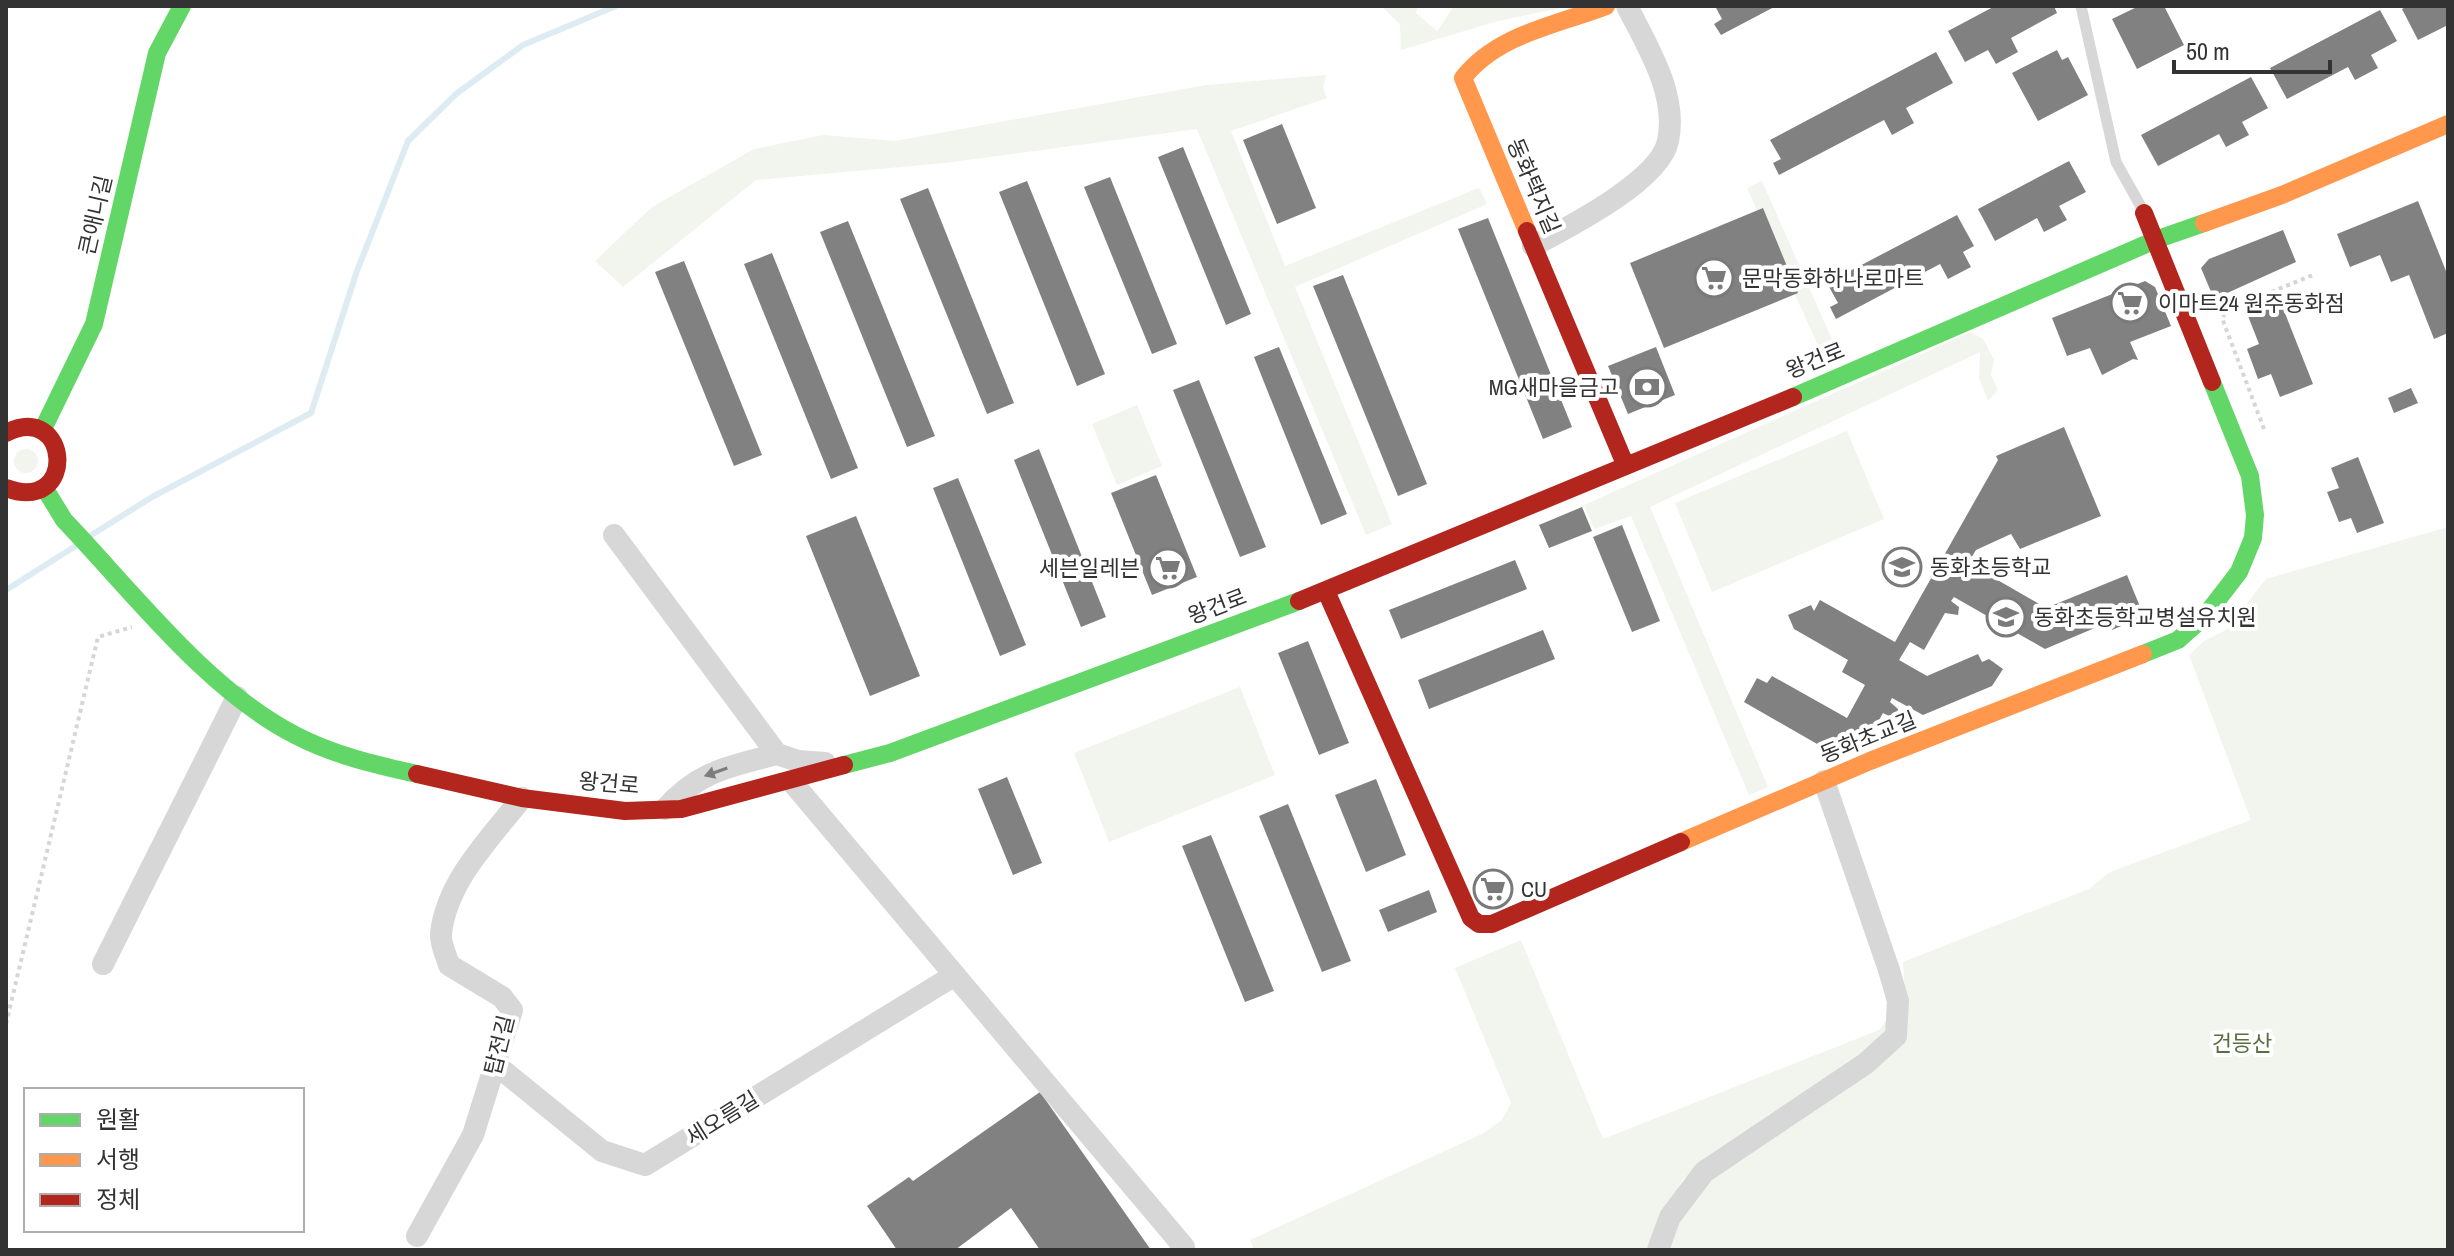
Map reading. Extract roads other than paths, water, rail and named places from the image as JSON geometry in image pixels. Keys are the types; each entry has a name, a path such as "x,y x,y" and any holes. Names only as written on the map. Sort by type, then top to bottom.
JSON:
{"street":[{"name":"큰애니길","path":"42,431 94,324 157,53 182,6"},
{"name":"동화택지길","path":"1606,6 1496,47 1470,64 1463,78 1625,464"},
{"path":"1533,246 1598,211 1630,187 1668,143 1668,103 1656,62 1627,6"},
{"name":"왕건로","path":"45,489 64,520 158,620 237,697 295,735 366,763 522,798 625,811 665,809 728,799 854,764 1326,591 1625,464 1975,321 2158,239 2282,195 2448,124"},
{"name":"동화초교길","path":"1326,591 1471,918 1479,924 1492,924 1824,781 2178,640 2208,616 2242,566 2255,521 2250,476 2158,239 2144,213"},
{"path":"6,433 21,427 42,431 56,445 60,455 56,476 45,489 20,494 6,488"},
{"path":"614,535 777,754"},
{"path":"103,964 237,697"},
{"path":"665,809 686,786 704,775 777,754 798,761 854,764"},
{"path":"1658,1250 1670,1217 1704,1172 1865,1064 1896,1036 1898,1001 1824,781"},
{"path":"792,782 1184,1248"},
{"name":"탑전길","path":"417,1236 473,1135 512,1010 502,997 449,965 440,936 448,908 465,872 522,798"},
{"name":"세오름길","path":"495,1064 602,1151 645,1165 955,975"}],"lane":[{"path":"2081,6 2116,162 2144,213"}],"waterway":[{"path":"90,536 152,497 311,413 357,271 408,141 456,94 523,45 616,6"},
{"path":"6,590 74,547"}],"place":[{"name":"문막동화하나로마트","path":"1714,278"},
{"name":"이마트24 원주동화점","path":"2130,303"},
{"name":"MG새마을금고","path":"1647,387"},
{"name":"동화초등학교","path":"1902,567"},
{"name":"세븐일레븐","path":"1168,568"},
{"name":"동화초등학교병설유치원","path":"2006,617"},
{"name":"CU","path":"1493,889"}],"park label":[{"name":"건등산","path":"2242,1043"}]}
